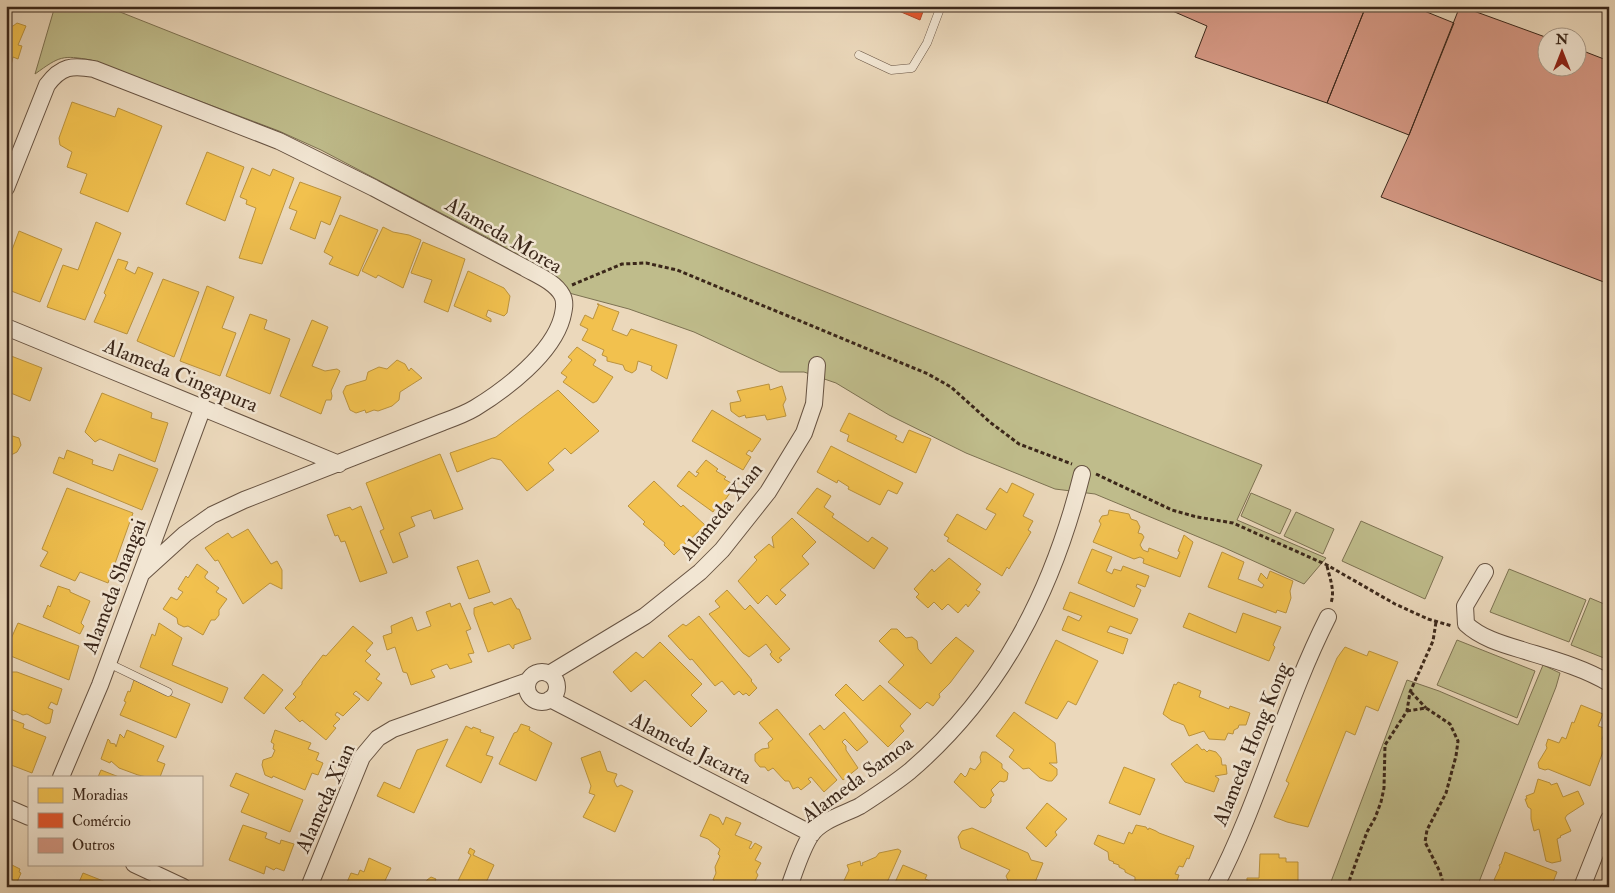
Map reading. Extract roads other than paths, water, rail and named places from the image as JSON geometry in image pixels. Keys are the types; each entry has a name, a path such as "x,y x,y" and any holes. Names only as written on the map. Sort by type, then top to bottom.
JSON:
{"street":[{"name":"Alameda Morea","path":"6,188 47,85 52,78 70,67 88,68 279,140 461,232 543,278 558,290 563,297 564,306 557,329 538,357 502,390 473,409 402,440 244,500 212,515 185,534 142,573"},
{"name":"Alameda Cingapura","path":"6,327 339,464"},
{"name":"Alameda Xian","path":"549,674 645,616 700,572 722,550 768,492 804,433 814,404 817,365"},
{"name":"Alameda Shangai","path":"61,776 108,663 202,407"},
{"name":"Alameda Samoa","path":"788,887 812,834 832,820 879,794 909,772 940,743 971,709 1000,670 1023,632 1054,566 1083,470"},
{"path":"1485,572 1465,606 1466,624 1474,631 1498,642 1571,666 1609,683"},
{"name":"Alameda Hong Kong","path":"1215,887 1224,870 1307,662 1328,617"},
{"path":"539,672 549,674 556,681 554,696 541,702 532,699 527,691 528,681 539,672"},
{"name":"Alameda Xian","path":"309,887 356,768 368,748 378,738 394,730 528,681"},
{"name":"Alameda Jacarta","path":"550,699 812,834"},
{"path":"6,807 28,817"},
{"path":"1582,887 1609,819"},
{"path":"138,866 183,887"}],"lane":[{"path":"859,55 891,70 912,68 926,43 941,6"},
{"path":"108,663 168,692"}]}
